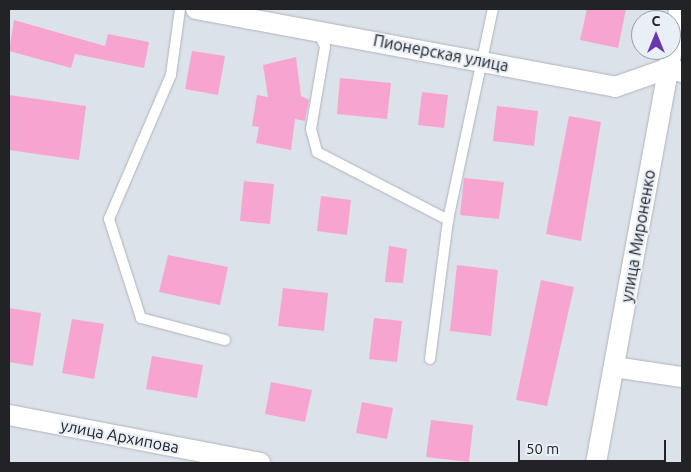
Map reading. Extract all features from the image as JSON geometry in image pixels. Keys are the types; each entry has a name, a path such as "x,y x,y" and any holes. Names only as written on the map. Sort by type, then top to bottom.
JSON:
{"street":[{"name":"Пионерская улица","path":"196,9 317,29 615,87 676,70"},
{"name":"улица Мироненко","path":"596,463 676,70 679,9"},
{"path":"614,368 682,377"},
{"name":"улица Архипова","path":"9,415 260,463"}],"lane":[{"path":"180,9 170,75 109,219 140,318 225,340"},
{"path":"430,359 448,220 493,9"},
{"path":"317,29 325,47 311,129 317,152 448,220"}],"building":[{"path":"587,9 626,9 618,48 580,40"},
{"path":"14,20 105,46 108,34 149,42 144,68 75,54 71,68 9,51"},
{"path":"192,51 225,56 218,95 185,89"},
{"path":"296,57 301,96 309,100 305,121 295,119 291,150 256,143 259,127 252,126 257,95 268,97 263,65"},
{"path":"340,78 391,83 387,119 337,114"},
{"path":"422,92 448,95 444,128 418,125"},
{"path":"9,95 86,106 79,160 9,150"},
{"path":"497,106 538,111 534,146 493,141"},
{"path":"569,116 601,122 581,241 546,234"},
{"path":"464,178 504,182 499,219 460,215"},
{"path":"244,181 274,184 270,224 240,221"},
{"path":"321,196 351,200 347,235 317,231"},
{"path":"389,246 407,249 403,283 385,282"},
{"path":"168,255 228,267 220,305 159,292"},
{"path":"457,265 498,270 491,336 450,331"},
{"path":"541,280 574,287 547,406 516,400"},
{"path":"283,288 328,293 324,331 278,326"},
{"path":"9,308 41,313 33,366 9,362"},
{"path":"374,318 402,321 397,362 369,359"},
{"path":"72,319 104,324 94,379 62,373"},
{"path":"152,356 203,365 197,398 146,389"},
{"path":"271,382 312,390 305,422 265,414"},
{"path":"362,402 393,408 387,439 356,433"},
{"path":"431,420 473,425 469,462 426,457"}]}
